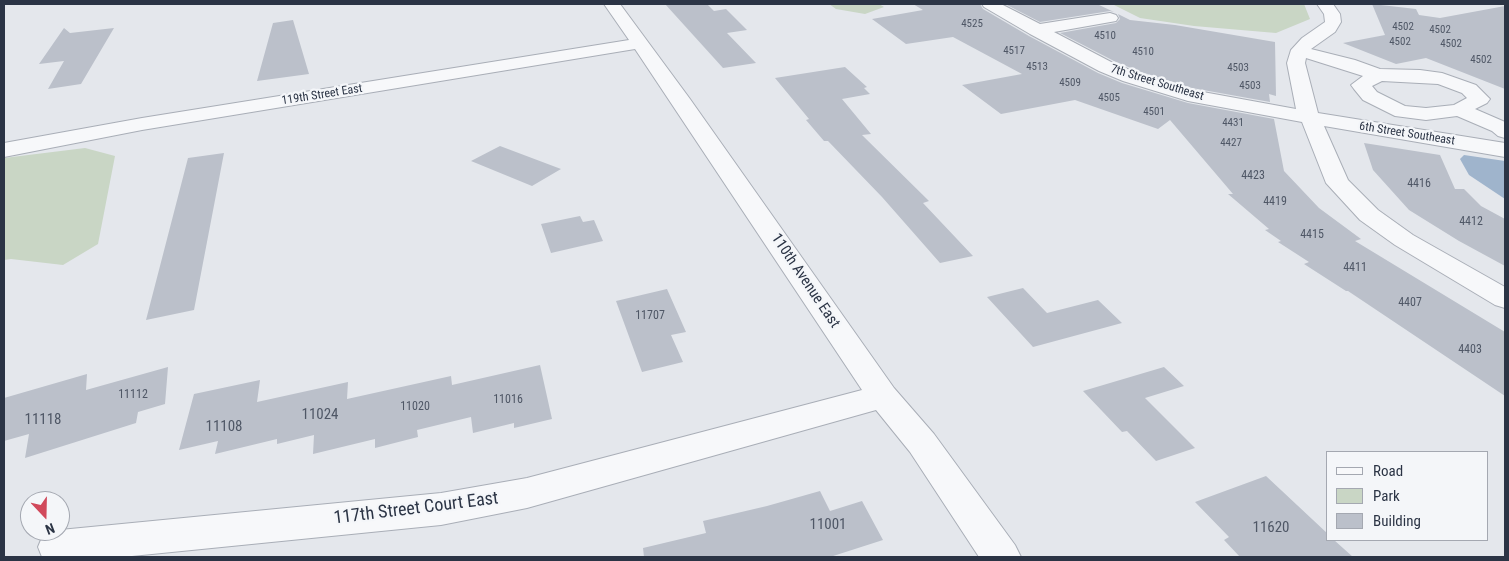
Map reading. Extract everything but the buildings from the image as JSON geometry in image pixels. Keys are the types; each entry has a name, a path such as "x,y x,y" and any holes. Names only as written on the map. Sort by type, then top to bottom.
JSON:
{"street":[{"name":"110th Avenue East","path":"612,4 681,100 884,396 922,443 1001,557"},
{"name":"7th Street Southeast","path":"990,4 1085,57 1130,77 1188,95 1309,117"},
{"path":"1325,4 1332,14 1333,22 1329,28 1308,42 1300,51 1296,63 1309,117 1338,183 1369,215 1404,240 1505,299"},
{"path":"1036,30 1110,18"},
{"name":"119th Street East","path":"4,150 142,124 640,43"},
{"path":"1300,51 1349,64 1378,75 1420,76 1442,79 1469,89 1480,99 1459,110 1426,114 1402,112 1370,96 1361,85 1378,75"},
{"path":"1459,110 1500,127 1505,132"},
{"name":"6th Street Southeast","path":"1309,117 1505,150"},
{"name":"117th Street Court East","path":"57,547 450,508 527,493 884,396"}],"green space":[{"path":"829,4 879,4 884,7 865,14 836,9"},
{"path":"1112,4 1304,4 1310,19 1276,33 1194,26 1140,18"},
{"path":"85,148 115,156 98,244 63,265 11,259 4,260 4,158"}],"water":[{"path":"1464,155 1505,161 1505,199 1469,175 1460,159"}]}
